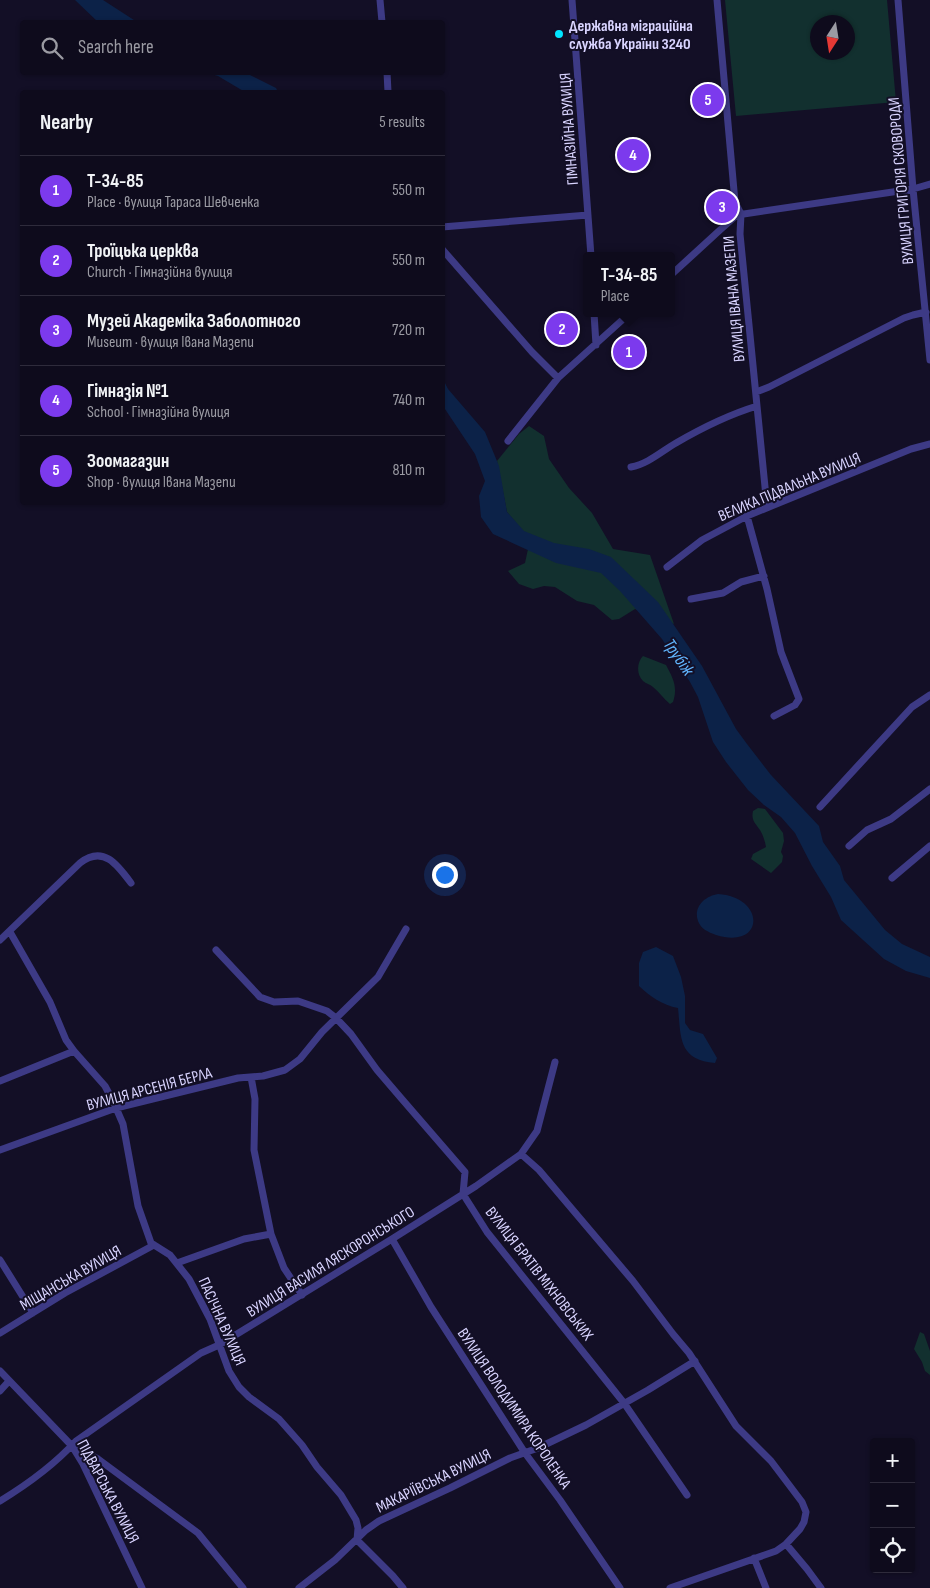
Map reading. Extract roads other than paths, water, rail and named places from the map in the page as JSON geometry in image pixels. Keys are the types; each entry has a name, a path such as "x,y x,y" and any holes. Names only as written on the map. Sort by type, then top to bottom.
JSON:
{"street":[{"path":"380,0 382,20"},
{"name":"ГІМНАЗІЙНА ВУЛИЦЯ","path":"572,0 591,252"},
{"name":"ВУЛИЦЯ ІВАНА МАЗЕПИ","path":"717,0 735,202 741,214 740,234 767,507"},
{"name":"ВУЛИЦЯ ГРИГОРІЯ СКОВОРОДИ","path":"898,0 913,189 930,360"},
{"path":"387,75 388,90"},
{"path":"675,271 728,222 741,214 913,189 930,184"},
{"path":"445,227 588,215"},
{"path":"445,252 558,378"},
{"path":"756,392 913,314 926,312"},
{"path":"594,317 596,344"},
{"path":"508,441 558,378 626,317"},
{"path":"631,467 639,465 692,435 757,406"},
{"name":"ВЕЛИКА ПІДВАЛЬНА ВУЛИЦЯ","path":"667,567 702,540 747,516 911,449 930,444"},
{"path":"747,516 764,576 781,652 799,699 795,705 774,716"},
{"path":"692,599 724,593 741,582 764,576"},
{"path":"820,807 912,707 930,695"},
{"path":"849,846 867,830 891,819 930,789"},
{"path":"892,878 930,846"},
{"path":"0,940 80,863 88,858 99,855 108,858 118,866 131,883"},
{"name":"ВУЛИЦЯ АРСЕНІЯ БЕРЛА","path":"0,1150 116,1108 238,1078 270,1075 289,1067 305,1053 318,1036 378,977 406,929"},
{"name":"ПАСІЧНА ВУЛИЦЯ","path":"10,932 50,1002 62,1033 74,1051 105,1086 116,1108 123,1124 138,1206 151,1243 166,1252 189,1279 203,1304 229,1370 243,1392 279,1419 341,1495 356,1520 357,1540"},
{"name":"ВУЛИЦЯ БРАТІВ МІХНОВСЬКИХ","path":"216,950 260,996 274,1002 298,1001 327,1011 351,1034 377,1070 465,1172 464,1194 487,1232 624,1403 687,1495"},
{"path":"0,1081 74,1051"},
{"name":"ВУЛИЦЯ ВАСИЛЯ ЛЯСКОРОНСЬКОГО","path":"0,1501 28,1484 66,1452 76,1441 201,1352 219,1344 302,1295 464,1194 521,1154 537,1132 555,1062"},
{"path":"250,1077 254,1099 254,1150 271,1234 284,1268 302,1295"},
{"path":"521,1154 539,1170 633,1281 695,1361 736,1426 771,1461 802,1502 806,1512 800,1529 786,1544 776,1551 670,1588"},
{"path":"177,1263 239,1240 271,1234"},
{"name":"ВУЛИЦЯ ВОЛОДИМИРА КОРОЛЕНКА","path":"392,1239 431,1307 525,1453 560,1500 620,1588"},
{"name":"МІЩАНСЬКА ВУЛИЦЯ","path":"0,1333 70,1290 154,1245"},
{"path":"0,1260 33,1313"},
{"name":"МАКАРІЇВСЬКА ВУЛИЦЯ","path":"299,1588 335,1560 366,1530 379,1521 586,1424 695,1361"},
{"name":"ПІДВАРСЬКА ВУЛИЦЯ","path":"0,1371 72,1446 142,1588"},
{"path":"0,1391 9,1381"},
{"path":"72,1446 98,1458 198,1533 243,1588"},
{"path":"357,1540 403,1588"},
{"path":"786,1544 804,1564 821,1588"},
{"path":"754,1558 766,1588"}],"water":[{"path":"75,0 103,0 134,20 96,20"},
{"path":"215,75 250,75 277,90 242,90"},
{"name":"Трубіж","path":"445,383 485,432 499,466 507,512 524,531 554,543 589,549 611,557 658,602 702,666 736,729 771,775 819,826 823,842 840,866 844,880 885,930 902,944 930,957 930,978 906,971 884,959 841,920 831,897 795,833 781,817 748,790 726,762 713,742 698,697 690,682 662,639 620,591 601,573 556,563 493,534 481,517 479,496 485,481 475,454 445,409"},
{"path":"718,894 734,897 745,904 751,912 753,921 751,929 744,935 732,938 716,935 705,930 699,924 697,911 701,903 709,897"},
{"path":"656,947 673,956 681,977 685,996 685,1023 690,1030 703,1034 717,1058 715,1063 703,1061 688,1052 681,1037 678,1008 657,1000 639,986 639,963 643,952"}],"place":[{"name":"Державна міграційна служба України 3240","path":"559,34"},
{"name":"Зоомагазин","path":"708,100"},
{"name":"Гімназія №1","path":"633,155"},
{"name":"Музей Академіка Заболотного","path":"722,207"},
{"name":"Троїцька церква","path":"562,329"},
{"name":"Т-34-85","path":"629,352"}]}
